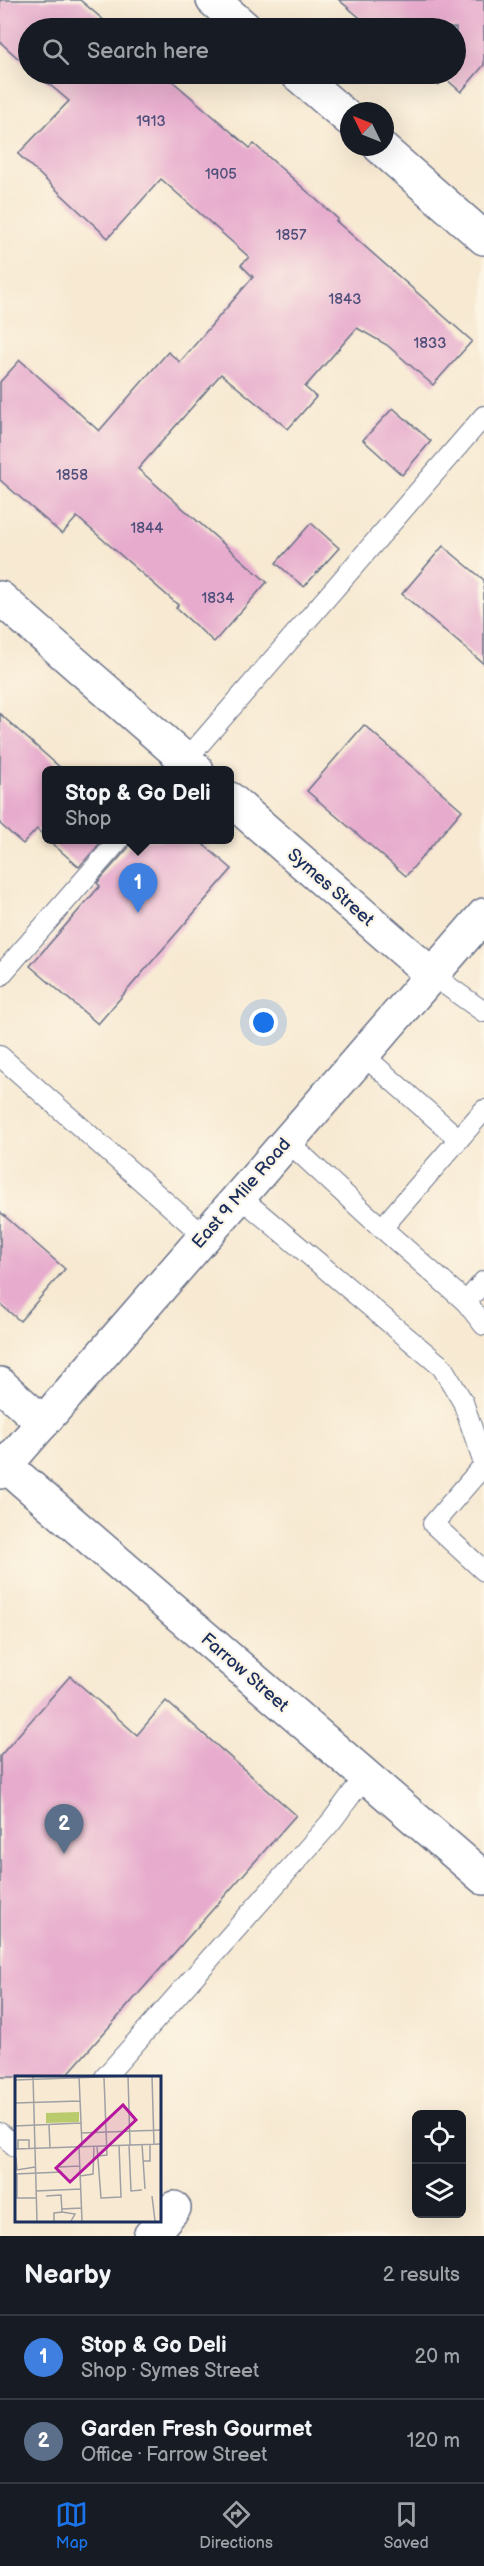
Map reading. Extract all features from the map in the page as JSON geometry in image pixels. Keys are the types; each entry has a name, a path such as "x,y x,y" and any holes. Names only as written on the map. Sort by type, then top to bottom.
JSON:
{"street":[{"path":"213,0 234,18"},
{"path":"309,84 340,111"},
{"path":"390,156 484,238"},
{"path":"0,598 186,766"},
{"name":"Symes Street","path":"234,802 432,975"},
{"name":"East 9 Mile Road","path":"3,1469 484,915"},
{"path":"0,1384 43,1423"},
{"name":"Farrow Street","path":"3,1469 484,1878"},
{"path":"150,2236 174,2208"}],"lane":[{"path":"188,766 484,416"},
{"path":"0,976 116,844"},
{"path":"432,975 484,1012"},
{"path":"363,1055 459,1139"},
{"path":"0,1056 204,1236"},
{"path":"382,1228 484,1110"},
{"path":"288,1141 466,1302 484,1325"},
{"path":"239,1196 442,1367 463,1402 484,1465 433,1524 484,1571"},
{"path":"466,1302 484,1281"},
{"path":"106,2076 331,1822 365,1776"},
{"path":"0,2133 15,2146"}],"building":[{"path":"0,0 80,0 101,18 18,18 18,58 0,42"},
{"path":"339,0 484,0 484,65 461,92 452,84 466,84 466,18 360,18"},
{"path":"49,84 176,84 250,148 254,144 338,219 336,221 472,341 433,385 387,345 357,328 305,387 316,397 288,429 221,374 138,469 267,582 214,642 176,608 178,605 77,517 62,534 0,480 0,382 20,360 99,431 168,352 180,362 253,277 241,265 249,257 161,179 108,238 18,154 69,101"},
{"path":"393,408 431,441 402,475 363,440"},
{"path":"311,523 339,548 304,587 276,563"},
{"path":"443,546 484,580 484,664 402,594"},
{"path":"0,714 58,766 42,766 42,834 37,829 23,844 0,824"},
{"path":"364,725 462,810 406,876 307,791"},
{"path":"53,844 99,844 79,867"},
{"path":"130,844 203,844 232,869 98,1024 30,966 100,886 97,883"},
{"path":"0,1212 65,1269 20,1321 0,1304"},
{"path":"70,1676 137,1735 166,1701 296,1815 66,2076 0,2077 0,1756"}],"place":[{"name":"Stop & Go Deli","path":"138,913"},
{"name":"Garden Fresh Gourmet","path":"64,1854"}]}
